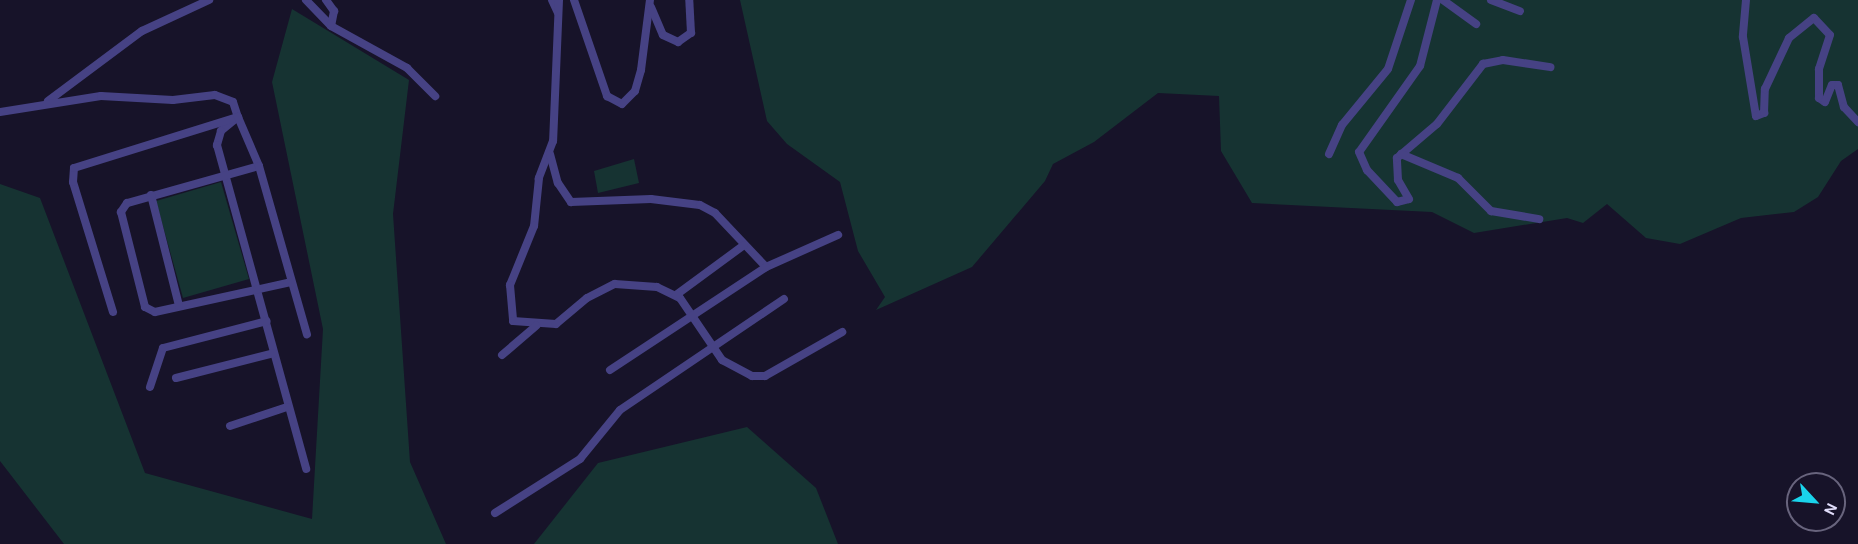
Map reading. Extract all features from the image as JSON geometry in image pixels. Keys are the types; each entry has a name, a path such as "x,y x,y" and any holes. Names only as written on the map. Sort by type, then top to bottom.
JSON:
{"street":[{"path":"47,102 142,31 209,0"},
{"path":"306,0 331,26 407,68 435,96"},
{"path":"326,0 334,11 331,26"},
{"path":"552,0 561,20"},
{"path":"559,0 561,20 554,47 550,154 509,301 513,321 536,326 566,320 586,298 615,284 657,287 676,295 689,318 712,349 734,369 765,376 842,332"},
{"path":"574,0 607,96 622,104 638,81 650,3"},
{"path":"650,3 663,35 678,42 691,33 689,0"},
{"path":"1329,154 1342,125 1388,69 1411,0"},
{"path":"1437,0 1420,66 1370,128 1358,156 1404,204 1409,199 1398,180 1401,154 1437,124 1490,60 1550,67"},
{"path":"1443,0 1476,24"},
{"path":"1491,0 1520,11"},
{"path":"1746,0 1743,37 1756,116 1764,113 1766,89 1789,38 1814,18 1830,36 1819,69 1818,98 1825,102 1832,85 1838,85 1844,107 1858,122"},
{"path":"0,112 47,102 215,95 233,102 259,166 307,334"},
{"path":"238,117 218,136 226,176 259,287 287,407 306,469"},
{"path":"113,312 74,182 74,168 238,117"},
{"path":"550,154 558,183 571,202 651,199 700,205 766,267"},
{"path":"1401,154 1458,178 1491,211 1539,219"},
{"path":"259,166 131,200 121,212 137,274 149,311 291,282"},
{"path":"151,195 179,306"},
{"path":"610,370 766,267 838,236"},
{"path":"676,295 744,245"},
{"path":"495,513 580,459 620,410 784,299"},
{"path":"150,387 163,348 267,321"},
{"path":"502,355 536,326"},
{"path":"176,378 274,353"},
{"path":"230,426 287,407"}],"green space":[{"path":"740,0 1858,0 1858,149 1841,161 1818,197 1794,212 1741,218 1680,244 1646,238 1607,204 1583,223 1567,218 1474,233 1432,212 1252,203 1221,151 1219,96 1158,93 1094,142 1053,164 1045,181 972,267 876,310 885,297 858,251 840,182 787,144 767,121"},
{"path":"292,9 409,80 393,214 410,462 446,544 64,544 0,461 0,184 40,198 145,473 312,519 323,329 272,82"},
{"path":"634,159 639,183 598,193 594,171"},
{"path":"221,182 249,279 183,298 156,201"},
{"path":"747,427 816,488 838,544 534,544 598,463"}]}
